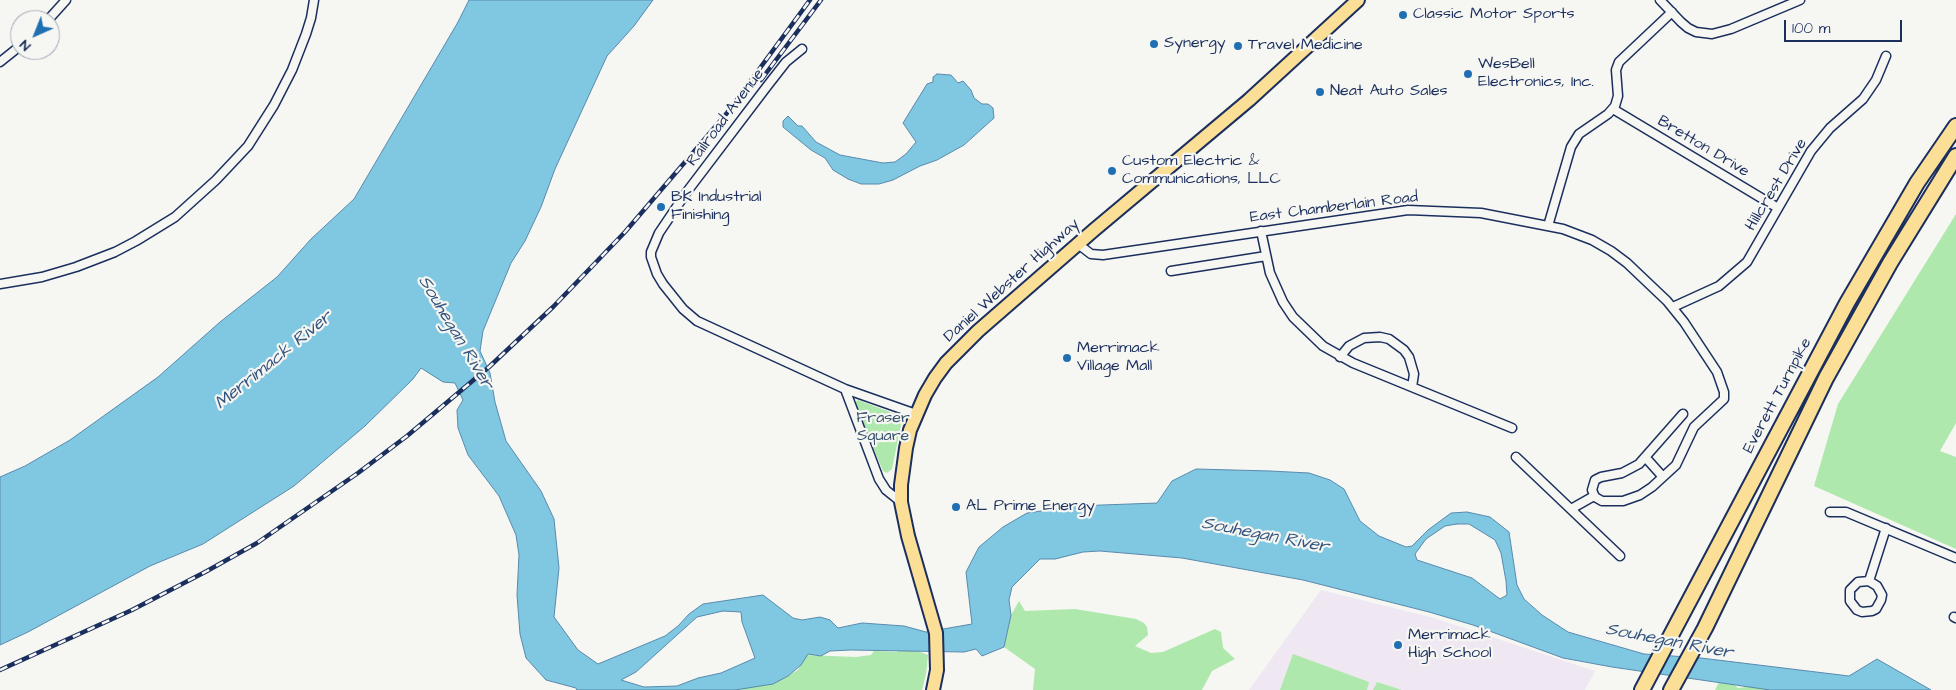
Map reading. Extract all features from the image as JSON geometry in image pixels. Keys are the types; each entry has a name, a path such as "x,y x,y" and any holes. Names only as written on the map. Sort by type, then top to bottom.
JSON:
{"highway":[{"name":"Everett Turnpike","path":"1642,690 1847,303 1917,183 1956,126"},
{"path":"1671,690 1705,628 1826,378 1890,263 1956,156"}],"main road":[{"name":"Daniel Webster Highway","path":"933,690 937,670 936,633 908,536 901,485 906,448 916,414 935,378 958,350 1078,244 1242,106 1358,0"}],"street":[{"path":"57,10 66,0"},
{"path":"0,284 42,277 76,267 115,252 169,220 216,180 248,146 274,106 292,70 306,34 314,0"},
{"path":"1660,0 1688,28 1696,32 1712,34 1731,30 1800,0"},
{"path":"1548,226 1570,147 1586,128 1613,109 1618,96 1615,75 1619,62 1672,12"},
{"name":"Railroad Avenue","path":"802,49 786,62 686,193 659,233 651,252 651,257 663,284 697,322 845,390 916,414"},
{"path":"0,62 10,54"},
{"name":"Hillcrest Drive","path":"1673,307 1719,286 1740,269 1752,254 1816,144 1830,128 1863,99 1876,80 1886,56"},
{"name":"Bretton Drive","path":"1613,109 1778,208"},
{"name":"East Chamberlain Road","path":"1078,244 1091,254 1103,255 1408,210 1463,211 1499,216 1576,232 1611,251 1627,263 1673,307 1717,372 1723,386 1724,399 1696,424 1679,460 1664,477"},
{"path":"1261,231 1274,285 1293,317 1323,346 1340,357 1512,428"},
{"path":"1171,271 1266,256"},
{"path":"1340,357 1349,346 1364,338 1380,337 1389,340 1397,344 1409,357 1414,374 1412,387"},
{"path":"845,390 879,479 886,490 902,502"},
{"path":"1646,458 1664,477 1644,493 1631,499 1604,501 1598,500 1594,496 1592,488 1597,479 1626,471 1639,464 1683,414"},
{"path":"1516,457 1620,556"},
{"path":"1571,509 1594,496"},
{"path":"1830,512 1846,512 1956,558"},
{"path":"1869,581 1886,528"},
{"path":"1869,581 1878,586 1882,595 1881,600 1876,609 1862,612 1857,610 1850,602 1850,590 1858,582 1869,581"}],"shaded area":[{"name":"Merrimack High School","path":"1321,590 1434,618 1595,671 1585,690 1249,690"}],"green space":[{"path":"1956,214 1956,423 1940,451 1956,457 1956,549 1814,486 1838,404"},
{"name":"Fraser Square","path":"858,400 898,415 902,420 892,469 887,473 883,471 854,403"},
{"path":"1019,601 1025,611 1075,609 1136,619 1147,627 1148,635 1135,646 1151,653 1163,652 1215,629 1221,632 1223,648 1235,659 1212,671 1202,690 1033,690 1035,669 1004,647 1011,615"},
{"path":"899,648 915,650 928,655 922,690 715,690 784,678 798,670 805,655 856,657 871,655 874,651 897,652"},
{"path":"1293,654 1369,682 1367,690 1280,690"},
{"path":"1720,680 1731,682 1738,688 1752,684 1775,690 1715,690"},
{"path":"1377,682 1402,690 1373,690"}],"water":[{"path":"469,0 653,0 634,26 607,56 555,169 541,207 525,241 511,263 483,331 480,351 490,373 495,402 506,441 541,491 554,519 559,568 554,617 578,650 598,664 665,636 703,604 763,595 793,618 802,620 820,617 830,620 838,628 862,623 904,626 926,632 972,624 966,572 979,547 1003,527 1027,513 1075,506 1157,503 1172,481 1196,469 1309,473 1330,480 1344,489 1360,521 1379,536 1406,547 1412,546 1428,530 1451,513 1467,512 1490,517 1509,532 1517,585 1524,599 1542,615 1568,632 1644,654 1701,658 1849,676 1877,659 1931,690 1770,690 1612,667 1563,658 1473,625 1303,580 1182,558 1100,551 1083,552 1055,559 1040,559 1012,587 1009,600 1011,615 1004,647 982,656 976,649 964,652 830,651 821,656 808,654 801,665 788,676 773,684 735,690 577,690 576,688 546,680 526,658 520,634 517,595 519,555 516,535 499,496 468,455 458,428 457,410 463,400 455,383 443,382 421,368 413,379 365,426 294,486 203,544 150,566 28,632 0,645 0,477 25,466 70,440 158,377 220,322 277,277 311,239 354,199","holes":["1469,524 1495,540 1501,553 1507,595 1500,599 1472,578 1417,560 1415,554 1426,539 1445,526","723,611 741,612 742,622 755,658 721,673 698,678 677,686 644,687 621,680 636,672 697,617"]},
{"path":"937,74 951,75 958,83 963,81 971,90 974,98 982,104 988,104 993,108 994,118 964,145 937,160 920,166 893,180 879,184 861,184 848,179 833,170 825,158 811,150 783,127 783,121 788,116 798,126 802,126 816,142 840,155 883,163 895,162 906,154 916,142 903,123 927,84 933,82 933,77"}],"railway":[{"path":"0,670 132,610 257,543 358,473 407,436 489,367 553,307 625,232 727,113 810,0"},
{"path":"761,80 821,0"}],"place":[{"name":"Classic Motor Sports","path":"1403,15"},
{"name":"Synergy","path":"1154,44"},
{"name":"Travel Medicine","path":"1238,46"},
{"name":"WesBell Electronics, Inc.","path":"1468,74"},
{"name":"Neat Auto Sales","path":"1320,92"},
{"name":"Custom Electric & Communications, LLC","path":"1112,171"},
{"name":"BK Industrial Finishing","path":"661,207"},
{"name":"Merrimack Village Mall","path":"1067,358"},
{"name":"AL Prime Energy","path":"956,507"},
{"name":"Merrimack High School","path":"1398,645"}],"water label":[{"name":"Souhegan River","path":"455,333"},
{"name":"Merrimack River","path":"274,361"},
{"name":"Souhegan River","path":"1265,536"},
{"name":"Souhegan River","path":"1669,642"}]}
